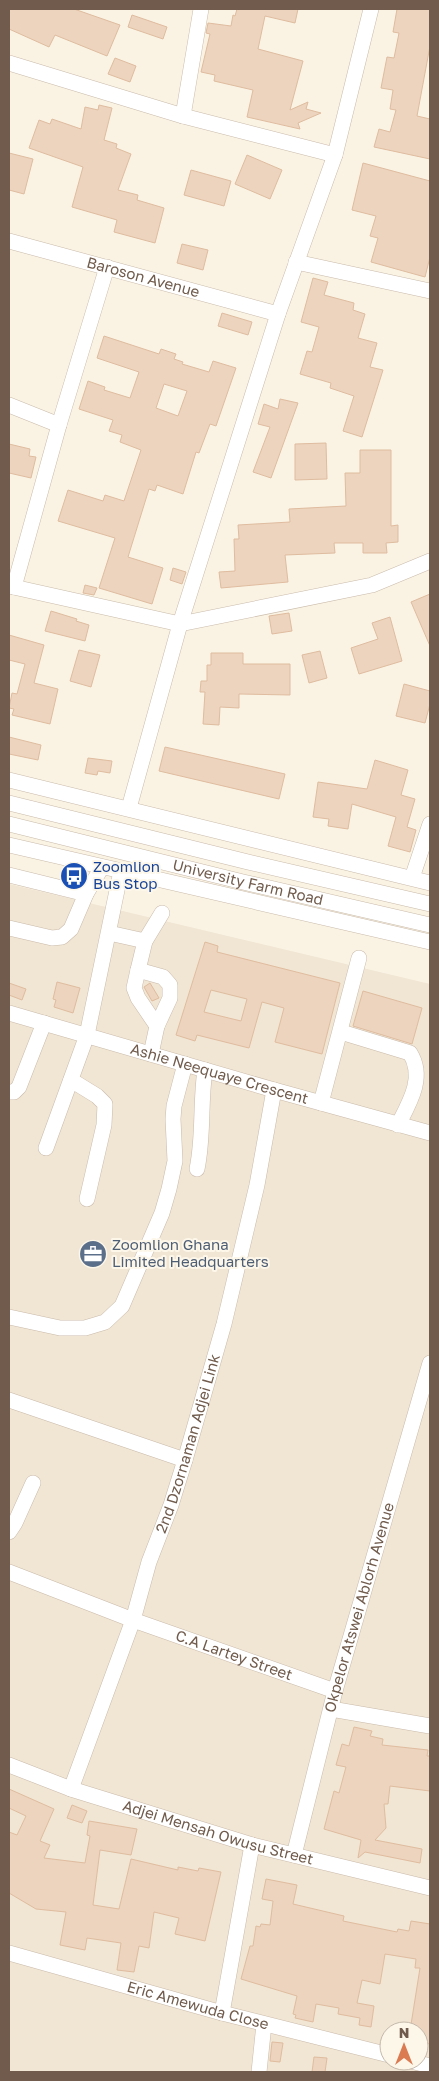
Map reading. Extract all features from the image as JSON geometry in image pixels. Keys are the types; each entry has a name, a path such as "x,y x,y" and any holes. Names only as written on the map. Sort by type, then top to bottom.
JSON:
{"street":[{"path":"183,116 201,9"},
{"path":"129,808 180,624 278,314 335,155 371,9"},
{"path":"9,64 183,116 335,155"},
{"name":"Baroson Avenue","path":"9,241 278,314"},
{"path":"296,262 430,291"},
{"path":"107,267 11,586 180,624 372,585 430,561"},
{"path":"9,405 59,425"},
{"path":"9,780 430,883"},
{"name":"University Farm Road","path":"9,804 430,904"},
{"name":"University Farm Road","path":"9,824 243,882 430,925"},
{"path":"412,878 430,824"},
{"path":"9,845 430,942"},
{"path":"9,928 52,938 62,937 71,929 86,894 102,867"},
{"path":"46,1148 87,1035 121,871"},
{"path":"9,875 86,894"},
{"path":"157,1026 138,998 134,988 145,941 162,913"},
{"path":"109,933 145,941"},
{"path":"321,1103 359,958"},
{"path":"138,970 163,977 170,985 170,998 157,1026 151,1054"},
{"name":"Ashie Neequaye Crescent","path":"10,1018 44,1023 430,1133"},
{"path":"9,1092 14,1092 19,1087 44,1023"},
{"path":"340,1032 410,1052 415,1060 414,1094 398,1124"},
{"path":"9,1317 60,1328 85,1328 105,1322 122,1306 162,1213 169,1189 175,1162 174,1106 185,1064"},
{"path":"197,1169 202,1143 202,1104 205,1070"},
{"path":"70,1080 98,1096 105,1104 104,1126 87,1199"},
{"name":"2nd Dzornaman Adjei Link","path":"70,1789 133,1620 149,1562 171,1505 185,1460 226,1315 257,1185 274,1090"},
{"name":"Okpelor Atswei Ablorh Avenue","path":"294,1855 331,1709 430,1363"},
{"path":"9,1400 185,1460"},
{"path":"9,1532 33,1483"},
{"name":"C.A Lartey Street","path":"9,1572 133,1620 336,1691"},
{"path":"331,1709 430,1726"},
{"name":"Adjei Mensah Owusu Street","path":"9,1765 70,1789 252,1845 430,1888"},
{"path":"222,2013 252,1845"},
{"name":"Eric Amewuda Close","path":"9,1953 222,2013 379,2053"},
{"path":"258,2072 264,2024"}],"shaded area":[{"path":"9,884 430,984 430,2072 9,2072"}],"building":[{"path":"9,9 74,9 120,25 107,56 55,35 49,47 9,29"},
{"path":"237,9 298,9 295,23 265,16 258,49 303,61 290,110 308,102 306,109 321,113 298,123 300,129 247,117 253,90 214,81 215,75 201,72 210,34 206,33 208,23 231,26 233,15 235,16"},
{"path":"397,9 430,9 430,46 417,116 430,119 430,159 374,147 379,129 390,132 396,110 390,109 393,90 381,88 387,57 394,58 399,33 393,32"},
{"path":"132,15 167,27 163,39 128,27"},
{"path":"115,58 136,66 130,82 108,74"},
{"path":"99,105 112,108 104,140 117,144 116,148 131,154 118,190 138,195 137,200 164,208 155,243 114,232 117,220 72,207 83,167 29,148 39,120 50,124 52,119 81,129 85,107 98,110"},
{"path":"9,153 33,159 24,194 9,190"},
{"path":"247,155 282,170 270,199 235,184"},
{"path":"363,163 430,181 430,257 425,277 371,262 378,238 370,236 376,216 352,210"},
{"path":"191,170 231,181 224,206 184,195"},
{"path":"182,244 208,250 203,270 177,263"},
{"path":"313,278 328,282 324,295 354,303 353,310 365,314 358,338 377,343 370,367 383,370 362,437 343,431 354,396 330,388 331,383 300,374 307,351 312,352 319,327 301,322"},
{"path":"222,313 252,322 248,335 218,326"},
{"path":"104,336 159,354 161,349 176,354 174,359 183,362 182,364 209,372 213,361 236,368 216,426 210,424 199,453 196,452 183,494 157,485 155,491 149,489 128,557 163,568 152,604 99,588 115,538 58,521 68,490 103,501 105,495 124,501 141,450 120,442 122,435 109,431 113,420 79,409 88,381 105,387 104,390 130,398 139,372 97,358","holes":["164,384 187,391 178,416 156,408"]},
{"path":"280,399 298,403 271,478 253,472 270,427 258,424 264,404 278,409"},
{"path":"326,443 327,479 295,480 295,444"},
{"path":"9,444 30,449 29,456 36,457 31,478 9,473"},
{"path":"360,450 391,450 391,526 398,525 398,542 386,543 387,553 363,553 363,543 334,543 335,553 285,555 288,582 221,588 219,572 235,571 234,539 239,539 238,525 290,522 289,509 346,506 345,473 360,473"},
{"path":"173,568 186,572 182,584 170,580"},
{"path":"85,585 97,588 94,595 83,593"},
{"path":"430,594 430,646 411,602"},
{"path":"51,611 89,625 85,641 45,631"},
{"path":"289,613 292,631 272,634 269,616"},
{"path":"390,617 402,661 359,674 351,648 378,639 372,623"},
{"path":"9,635 44,645 34,683 58,689 50,724 12,715 14,709 9,708 12,693 17,694 25,664 9,660"},
{"path":"79,650 100,655 91,687 70,681"},
{"path":"320,651 327,678 309,683 302,655"},
{"path":"211,653 243,653 243,664 290,664 290,695 239,694 239,708 220,707 219,725 203,724 205,692 200,692 201,681 207,681 207,665 211,665"},
{"path":"404,684 430,691 430,704 425,723 396,716"},
{"path":"9,737 41,745 38,760 9,754"},
{"path":"165,747 285,774 279,799 159,771"},
{"path":"88,758 112,761 110,773 98,771 97,775 85,773"},
{"path":"375,760 408,770 401,795 415,799 407,827 416,830 410,852 388,846 396,817 352,804 348,829 328,826 329,819 313,817 318,782 367,789"},
{"path":"205,942 218,946 217,952 340,983 322,1054 275,1042 284,1008 262,1002 249,1048 197,1035 195,1041 176,1035","holes":["211,990 247,999 241,1021 204,1012"]},
{"path":"57,982 80,988 73,1013 54,1007 56,1000 53,999"},
{"path":"9,983 26,989 22,1000 9,995"},
{"path":"150,983 159,998 152,1001 144,987"},
{"path":"363,991 422,1008 412,1044 353,1026"},
{"path":"354,1727 372,1731 370,1736 383,1739 382,1745 428,1750 427,1756 430,1756 430,1791 390,1786 388,1804 384,1804 386,1828 375,1840 422,1849 420,1863 365,1852 358,1858 361,1840 324,1829 334,1791 339,1793 346,1767 336,1765 342,1744 349,1746"},
{"path":"9,1789 54,1809 40,1841 50,1845 44,1858 85,1863 90,1836 87,1835 89,1821 137,1829 131,1855 100,1850 93,1905 119,1909 131,1859 178,1870 178,1867 198,1871 199,1868 221,1872 205,1941 175,1934 179,1918 154,1912 149,1948 139,1946 134,1972 117,1970 121,1943 87,1938 85,1950 60,1945 66,1912 36,1909 9,1893 9,1832 17,1835 26,1816 9,1808"},
{"path":"72,1805 87,1811 82,1823 67,1818"},
{"path":"266,1879 297,1885 293,1904 344,1916 343,1921 397,1932 398,1929 409,1931 411,1921 430,1924 430,2044 429,2021 412,2021 420,1968 415,1968 416,1959 385,1954 380,1984 362,1980 357,2003 374,2006 371,2027 359,2025 360,2018 338,2014 339,2008 316,2004 313,2022 295,2018 296,2015 293,2014 297,1996 241,1979 250,1946 253,1946 256,1926 260,1927 261,1924 270,1925 273,1901 262,1899"},
{"path":"272,2042 283,2043 280,2062 270,2061"},
{"path":"314,2057 327,2058 325,2072 312,2072"}],"place":[{"name":"Zoomlion Bus Stop","path":"74,876"},
{"name":"Zoomlion Ghana Limited Headquarters","path":"93,1254"}]}
